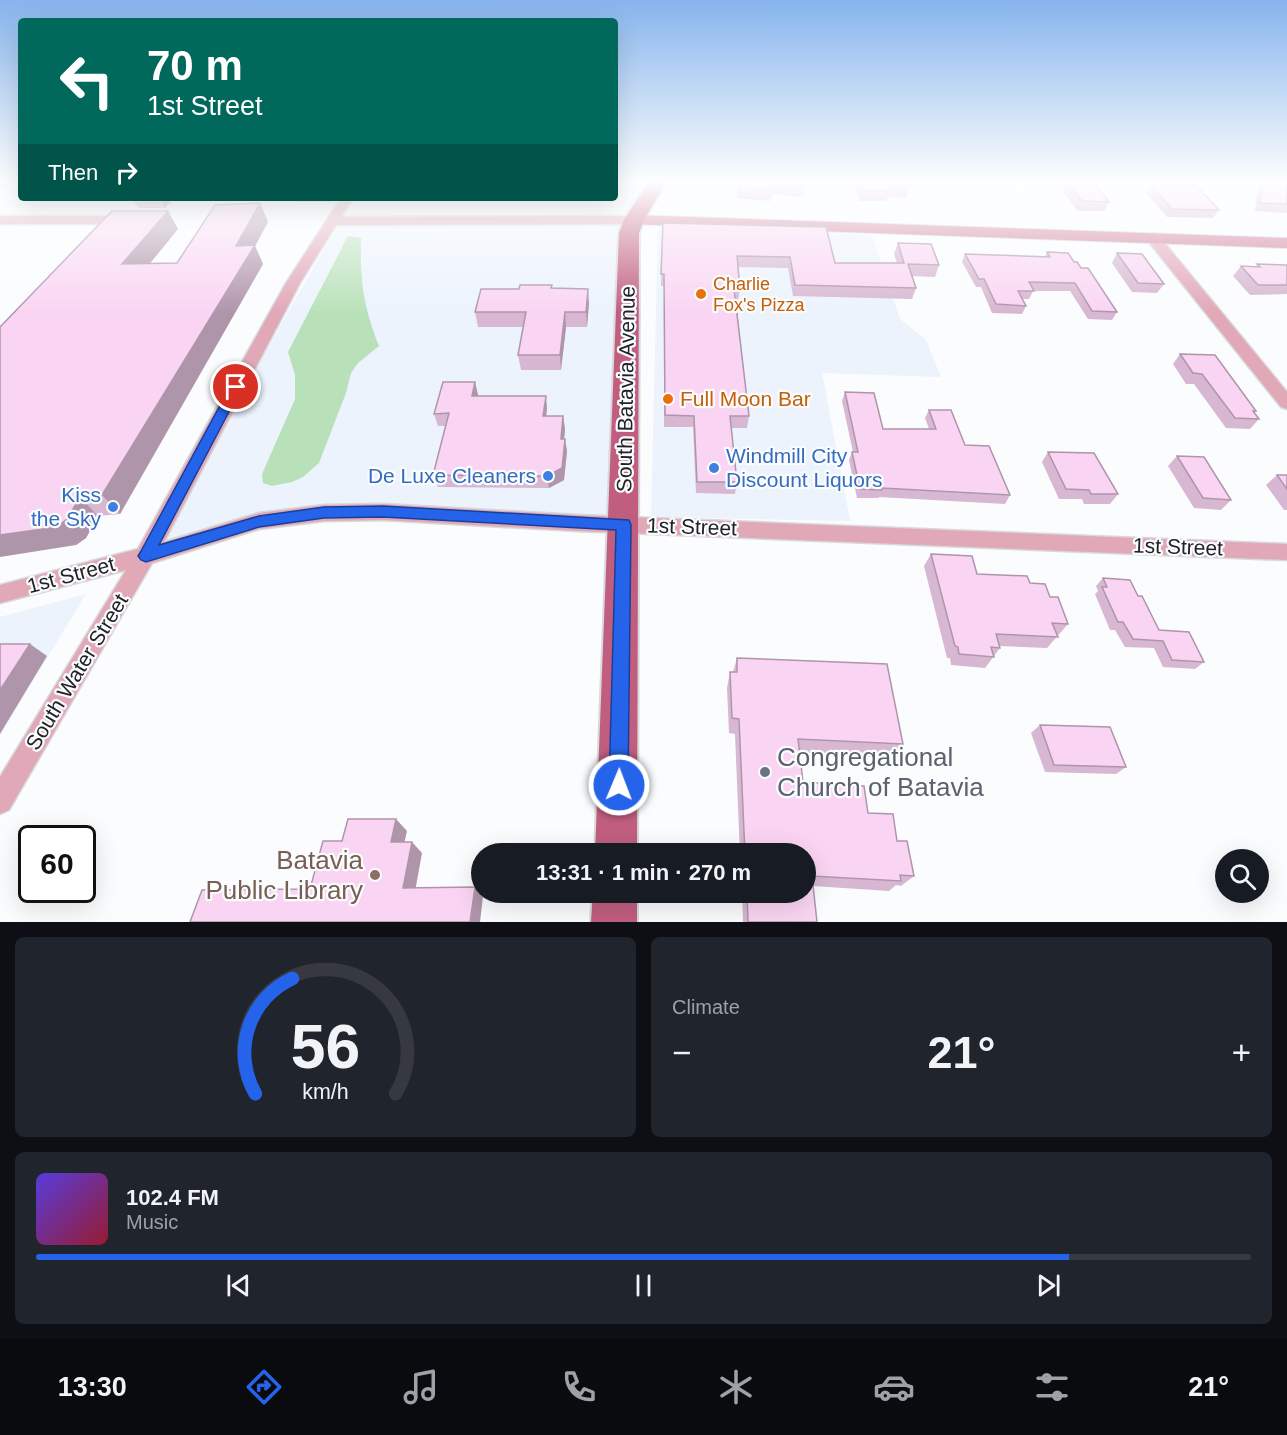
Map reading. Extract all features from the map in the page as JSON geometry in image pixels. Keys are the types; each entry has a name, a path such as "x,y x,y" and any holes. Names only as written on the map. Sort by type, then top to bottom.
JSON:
{"main road":[{"name":"South Batavia Avenue","path":"616,843 629,233 632,226"},
{"path":"808,226 1287,243"},
{"path":"614,922 615,903"}],"street":[{"name":"South Water Street","path":"0,801 146,556 293,283 329,226"},
{"path":"1153,238 1287,403"},
{"name":"1st Street","path":"0,594 146,556 259,521 324,513 383,512 624,525 1287,552"}],"shaded area":[{"path":"337,226 624,226 613,516 385,505 257,515 158,542"},
{"path":"658,226 872,235 900,319 926,340 941,377 822,373 850,521 651,517"},
{"path":"86,594 0,735 0,617"}],"green space":[{"path":"348,236 361,238 364,293 369,318 379,346 358,363 351,373 346,393 319,463 303,477 272,486 263,483 262,474 295,399 295,375 288,352"}],"building":[{"path":"97,226 155,226 122,264 177,263 201,226 247,226 236,246 255,245 102,495 80,497 67,519 57,527 0,535 0,327"},
{"path":"663,226 826,227 835,263 904,263 898,243 931,244 939,265 908,264 916,288 795,285 790,257 737,256 740,289 734,289 749,416 730,416 737,482 697,482 694,416 665,415 664,274 661,274"},
{"path":"1047,252 1068,253 1081,268 1088,268 1117,312 1092,311 1075,283 1029,282 1034,291 1018,291 1026,306 996,304 984,279 979,279 965,254 1050,257"},
{"path":"1117,253 1142,254 1164,284 1138,283"},
{"path":"1257,264 1287,265 1287,285 1258,285 1241,266 1260,267"},
{"path":"520,285 552,285 551,288 588,289 586,312 565,312 560,355 518,355 526,312 475,312 481,289 519,289"},
{"path":"1180,354 1215,355 1256,411 1253,411 1259,419 1235,418 1202,374 1193,373"},
{"path":"443,382 475,382 472,396 546,396 543,416 563,416 561,439 565,439 562,468 547,476 433,475 449,413 434,414"},
{"path":"845,392 874,393 883,429 936,429 929,410 951,410 965,445 989,446 1010,495 882,488 882,490 860,489 852,452 858,452"},
{"path":"1048,452 1094,453 1118,494 1091,494 1089,490 1066,489"},
{"path":"1177,456 1204,457 1231,500 1203,498"},
{"path":"1277,475 1287,475 1287,489"},
{"path":"931,554 972,556 977,574 1027,576 1030,583 1045,584 1050,597 1058,597 1068,624 1052,623 1058,637 996,634 1000,648 991,647 994,657 959,654"},
{"path":"1103,578 1130,580 1138,596 1142,596 1159,630 1189,632 1204,662 1172,660 1163,641 1133,639 1123,622 1118,622 1102,587 1107,587"},
{"path":"0,644 30,644 0,690"},
{"name":"Congregational Church of Batavia","path":"737,658 887,664 903,744 798,739 803,782 864,786 868,813 893,814 897,841 907,841 914,876 900,875 901,881 816,876 816,843 745,843 739,719 732,718 730,672 737,672"},
{"path":"1040,725 1110,727 1126,767 1054,765"},
{"name":"Batavia Public Library","path":"348,819 396,819 391,842 412,842 403,888 471,887 473,903 470,922 190,922 202,890 310,889 323,841 342,841"},
{"name":"Congregational Church of Batavia","path":"747,903 815,903 817,922 748,922"}],"place":[{"name":"Charlie Fox's Pizza","path":"701,294"},
{"name":"Full Moon Bar","path":"668,399"},
{"name":"Windmill City Discount Liquors","path":"714,468"},
{"name":"De Luxe Cleaners","path":"548,476"},
{"name":"Kiss the Sky","path":"113,507"},
{"name":"Congregational Church of Batavia","path":"765,772"},
{"name":"Batavia Public Library","path":"375,875"}],"route":[{"path":"236,387 146,556 259,521 324,513 383,512 624,525 619,785"}]}
